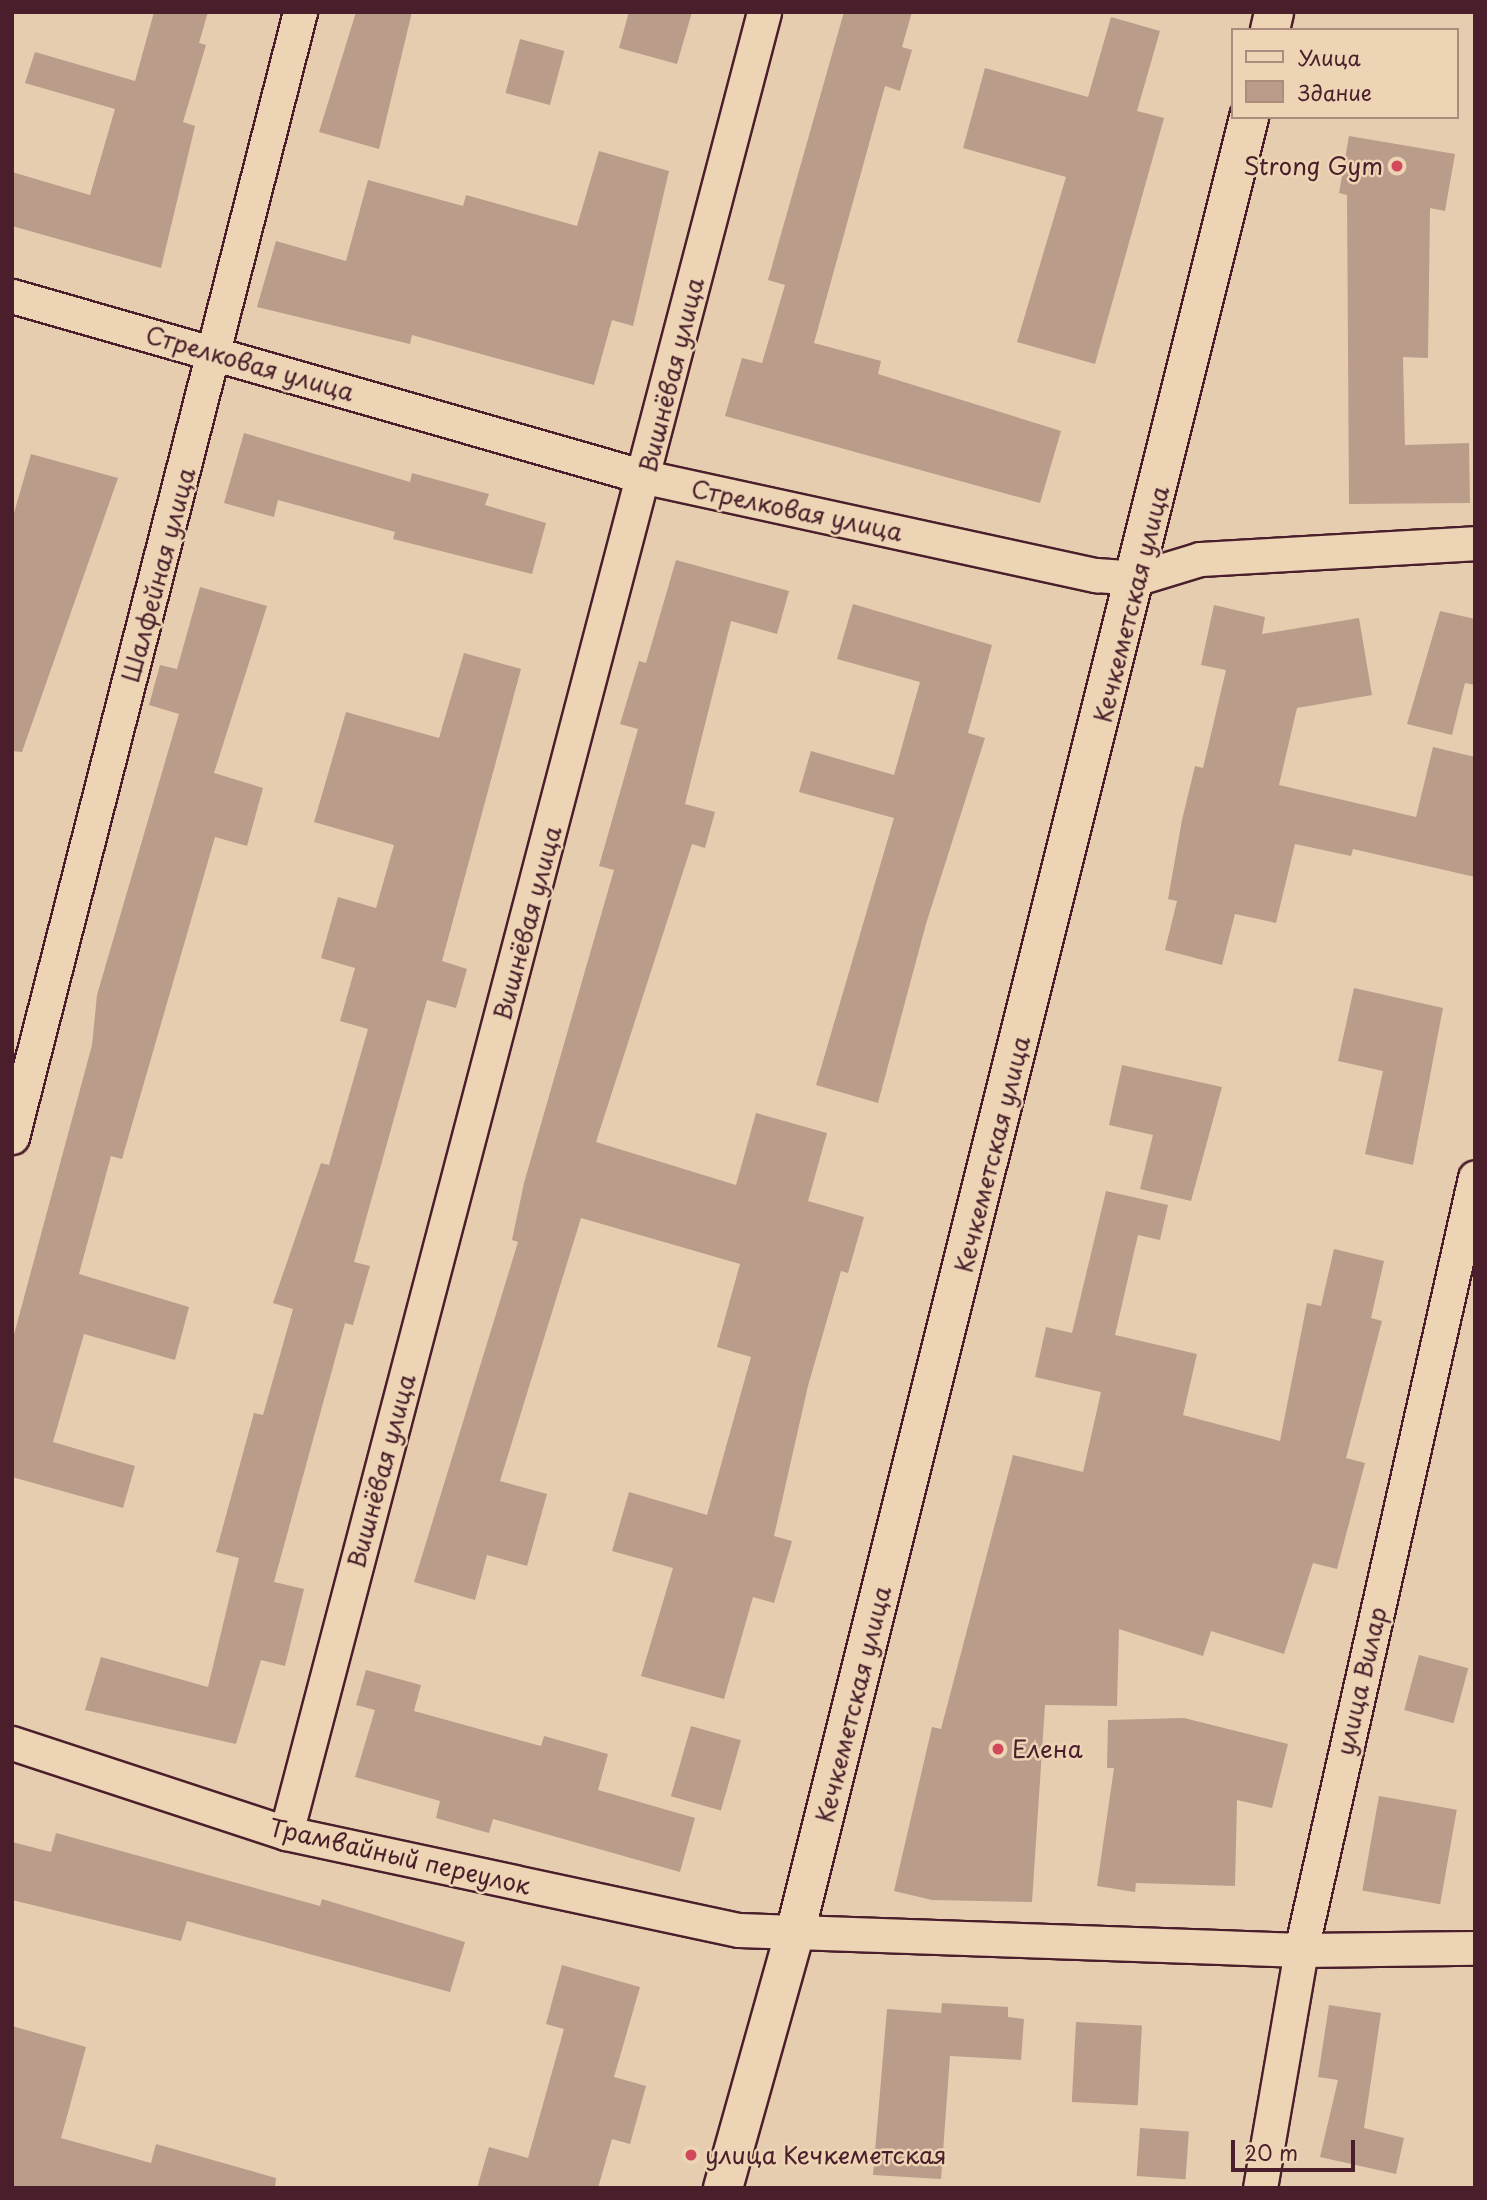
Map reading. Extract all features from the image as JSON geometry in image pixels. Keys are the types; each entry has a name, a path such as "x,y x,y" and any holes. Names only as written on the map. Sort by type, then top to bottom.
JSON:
{"main road":[{"name":"Кечкеметская улица","path":"723,2188 796,1929 1138,578 1249,119"}],"street":[{"name":"Шалфейная улица","path":"12,1137 215,353 300,12"},
{"name":"Вишнёвая улица","path":"286,1833 645,477 764,12"},
{"name":"Стрелковая улица","path":"12,296 645,477 1096,575 1138,578 1199,559 1475,543"},
{"name":"улица Вилар","path":"1260,2188 1301,1950 1475,1177"},
{"name":"Трамвайный переулок","path":"12,1743 286,1833 739,1930 796,1929 1301,1950 1475,1948"}],"building":[{"path":"154,12 208,12 199,43 206,45 183,122 195,126 161,268 12,226 12,172 90,195 115,109 25,83 35,52 135,81"},
{"path":"356,12 412,12 379,149 319,132"},
{"path":"629,12 692,12 677,64 619,48"},
{"path":"844,12 912,12 902,47 912,50 900,91 885,86 814,343 881,361 878,374 1061,431 1040,503 725,416 742,358 762,363 785,285 768,280"},
{"path":"1111,17 1160,31 1137,111 1164,118 1095,364 1017,342 1066,177 963,148 985,68 1088,97"},
{"path":"520,39 564,51 550,105 506,93"},
{"path":"1349,136 1455,154 1445,211 1430,208 1428,358 1403,357 1405,445 1469,443 1470,503 1349,504 1347,195 1339,193"},
{"path":"599,151 669,171 633,326 612,320 594,385 412,335 410,344 257,307 276,241 346,261 368,180 463,206 466,195 577,226"},
{"path":"244,433 410,482 412,473 489,494 485,505 546,523 532,574 393,539 395,532 278,500 274,517 224,503"},
{"path":"31,454 118,478 22,752 12,751 12,520"},
{"path":"676,560 789,591 777,634 731,621 685,804 715,812 705,848 692,844 596,1142 736,1185 756,1113 827,1133 808,1201 864,1217 848,1273 841,1271 808,1386 774,1536 792,1541 774,1603 753,1597 724,1699 641,1676 673,1568 612,1551 629,1492 707,1515 751,1357 717,1347 740,1264 581,1218 500,1481 547,1494 527,1566 487,1555 475,1600 414,1582 518,1242 512,1240 524,1183 614,870 599,866 638,729 620,724 639,661 646,663"},
{"path":"200,587 267,606 214,773 263,788 247,846 215,837 122,1159 111,1156 79,1274 189,1307 175,1360 84,1334 53,1442 135,1466 123,1508 12,1477 12,1342 92,1045 97,995 179,714 149,705 160,665 177,669"},
{"path":"853,604 992,645 968,733 985,738 926,924 878,1103 816,1085 894,818 799,792 811,751 894,775 920,682 837,659"},
{"path":"1214,605 1265,617 1262,634 1359,618 1372,695 1297,708 1279,785 1416,817 1433,747 1475,757 1475,877 1353,849 1351,856 1295,844 1276,923 1235,914 1222,965 1165,950 1177,901 1168,899 1182,820 1195,766 1203,768 1226,670 1201,665"},
{"path":"1440,611 1475,619 1475,685 1465,683 1452,735 1407,724"},
{"path":"464,653 521,669 442,961 467,969 456,1008 427,1000 354,1262 370,1266 353,1325 345,1323 274,1582 304,1589 285,1666 261,1660 236,1744 85,1710 101,1657 208,1687 239,1558 216,1552 254,1413 263,1415 293,1309 273,1303 321,1163 329,1165 368,1029 340,1021 355,968 321,958 338,897 376,908 394,845 314,822 346,712 439,738"},
{"path":"1354,988 1443,1008 1413,1165 1365,1154 1383,1071 1338,1061"},
{"path":"1122,1065 1222,1087 1191,1201 1140,1189 1153,1135 1109,1125"},
{"path":"1106,1191 1168,1205 1160,1240 1138,1235 1115,1335 1197,1354 1183,1415 1280,1441 1307,1303 1321,1306 1334,1249 1384,1261 1371,1318 1382,1321 1346,1458 1365,1463 1337,1569 1313,1563 1284,1654 1211,1631 1203,1656 1119,1629 1117,1706 1045,1705 1032,1902 932,1900 894,1891 932,1727 941,1729 1013,1455 1083,1472 1101,1392 1035,1377 1046,1327 1072,1333"},
{"path":"1419,1655 1468,1668 1454,1723 1404,1710"},
{"path":"366,1670 421,1685 414,1711 541,1746 544,1736 608,1754 598,1790 695,1818 680,1872 493,1819 489,1833 436,1818 440,1801 355,1777 375,1710 356,1705"},
{"path":"1184,1718 1288,1744 1272,1808 1237,1800 1235,1886 1136,1883 1135,1892 1097,1886 1114,1768 1107,1768 1108,1720"},
{"path":"691,1726 741,1740 721,1811 671,1796"},
{"path":"1379,1796 1457,1810 1440,1904 1362,1891"},
{"path":"56,1833 320,1906 322,1899 465,1942 450,1992 187,1921 181,1941 12,1900 12,1842 51,1852"},
{"path":"562,1965 640,1987 614,2077 646,2086 630,2144 612,2139 598,2188 477,2188 489,2147 528,2158 564,2029 546,2024"},
{"path":"942,2003 1008,2007 1008,2017 1024,2019 1021,2060 950,2056 941,2179 873,2175 887,2009 941,2013"},
{"path":"1329,2005 1381,2013 1364,2128 1404,2138 1396,2174 1320,2157 1338,2080 1318,2077"},
{"path":"1076,2022 1142,2025 1138,2105 1072,2102"},
{"path":"12,2026 86,2047 61,2138 151,2163 156,2144 276,2178 275,2188 12,2188"},
{"path":"1140,2128 1189,2131 1186,2179 1137,2176"}],"place":[{"name":"Strong Gym","path":"1397,166"},
{"name":"Елена","path":"998,1749"},
{"name":"улица Кечкеметская","path":"691,2155"}]}
